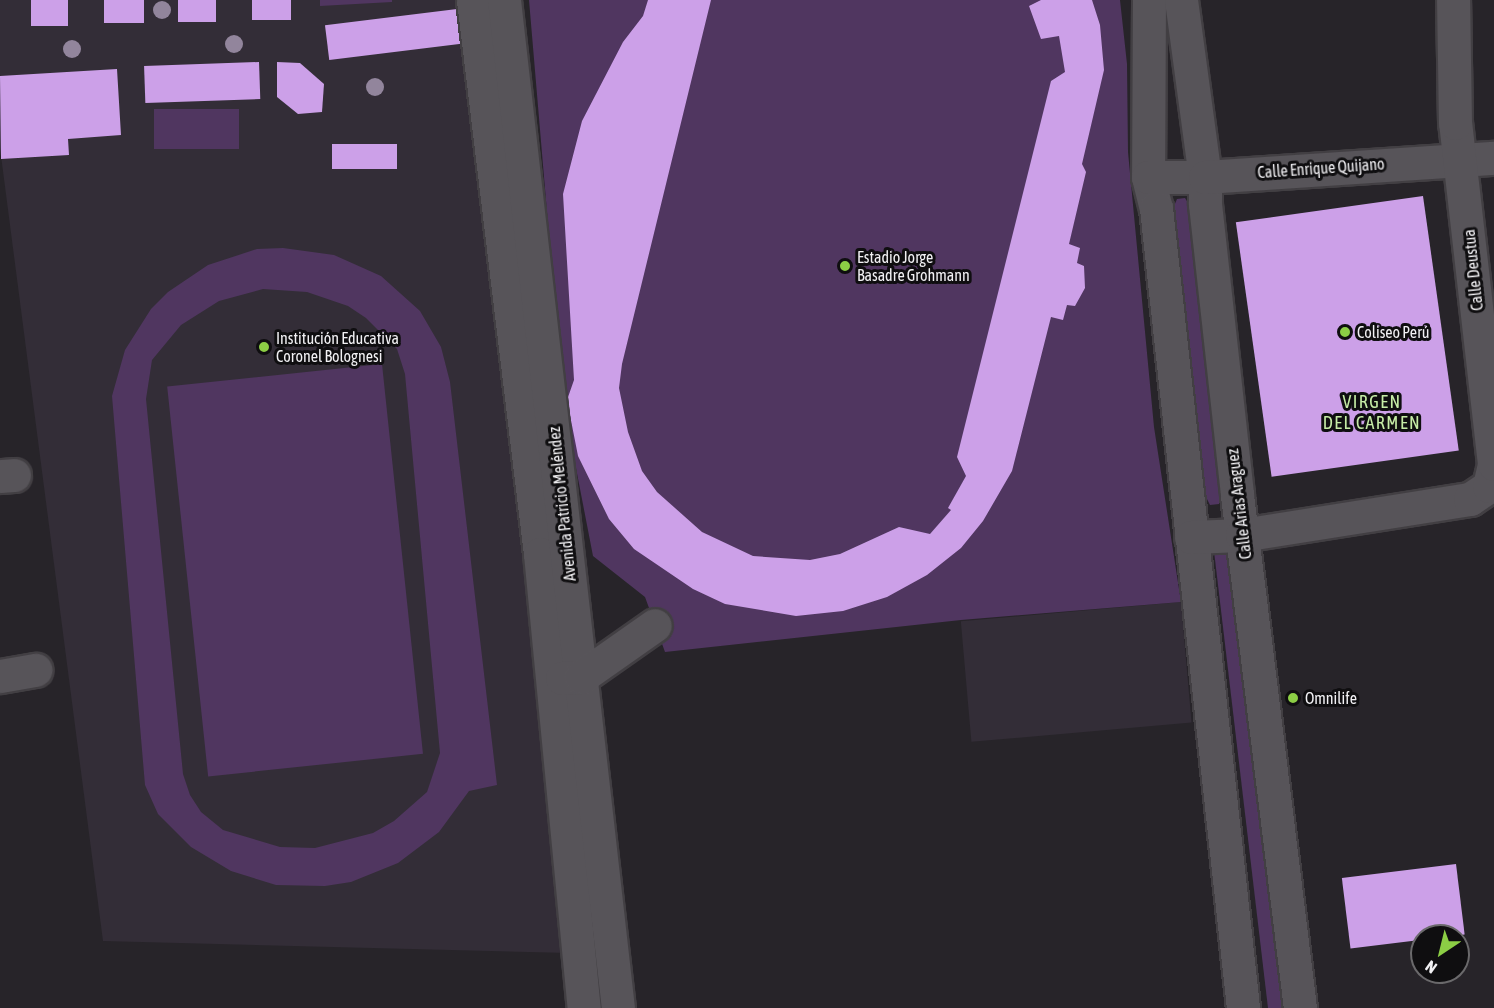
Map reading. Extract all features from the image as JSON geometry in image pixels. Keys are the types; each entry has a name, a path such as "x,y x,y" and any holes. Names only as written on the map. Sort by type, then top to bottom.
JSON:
{"street":[{"name":"Avenida Patricio Meléndez","path":"473,0 566,678 618,1008"},
{"name":"Avenida Patricio Meléndez","path":"504,0 566,678 584,1008"},
{"path":"1149,0 1149,177 1156,208 1243,1008"},
{"name":"Calle Arias Araguez","path":"1181,0 1205,177 1206,215 1242,535 1300,1008"},
{"name":"Calle Deustua","path":"1191,537 1242,535 1470,499 1489,486 1494,464 1461,158 1455,123 1453,0"},
{"name":"Calle Enrique Quijano","path":"1149,177 1205,177 1461,158 1494,158"},
{"path":"566,678 655,625"},
{"path":"0,676 35,670"}],"shaded area":[{"name":"Institución Educativa Coronel Bolognesi","path":"0,0 462,0 569,953 103,941 0,148"},
{"path":"320,0 392,0 392,2 320,6"},
{"name":"Estadio Jorge Basadre Grohmann","path":"529,0 1120,0 1127,64 1128,152 1154,427 1181,602 961,620 665,652 645,597 593,556 563,401"},
{"path":"154,109 239,109 239,149 154,149"},
{"path":"1185,198 1191,208 1222,493 1219,504 1210,505 1205,495 1172,211 1177,199"},
{"path":"283,248 334,255 381,276 420,311 441,347 450,382 497,785 469,791 439,832 398,863 351,882 325,886 276,885 231,871 191,847 158,814 145,785 112,396 125,350 151,309 168,292 208,265 257,249","holes":["263,289 307,292 348,306 366,318 397,349 405,374 440,753 427,792 394,821 373,833 315,848 280,847 223,830 201,812 190,795 183,774 146,399 152,360 181,325 219,301"]},
{"path":"382,364 423,754 208,776 167,387"},
{"path":"1214,551 1225,551 1228,560 1286,1008 1268,1008"},
{"path":"1181,602 1192,723 971,742 961,621"}],"building":[{"path":"31,0 68,0 68,26 31,26"},
{"path":"104,0 144,0 144,23 104,23"},
{"path":"178,0 216,0 216,22 178,22"},
{"path":"252,0 291,0 291,20 252,20"},
{"path":"648,0 711,0 622,364 619,388 628,432 642,471 657,492 702,532 753,556 810,560 840,554 899,527 930,534 951,510 948,508 966,476 957,457 1051,81 1065,72 1059,36 1041,39 1029,6 1041,0 1092,0 1100,25 1104,70 1082,164 1086,172 1069,244 1080,248 1077,263 1084,266 1085,288 1075,306 1067,305 1063,320 1051,317 1012,471 983,521 961,548 927,575 887,597 843,611 796,616 725,604 693,589 634,549 609,519 578,456 567,400 574,380 563,194 582,121 623,42 643,16"},
{"path":"457,9 461,44 329,60 325,25"},
{"path":"259,62 260,99 145,103 144,66"},
{"path":"277,62 300,63 324,84 322,112 298,114 277,97"},
{"path":"117,69 121,135 68,139 69,155 1,159 0,76"},
{"path":"332,144 397,144 397,169 332,169"},
{"name":"Coliseo Perú","path":"1423,196 1459,450 1272,477 1236,222"},
{"path":"1456,864 1463,924 1410,924 1410,941 1351,948 1342,878"}],"place":[{"name":"Estadio Jorge Basadre Grohmann","path":"845,266"},
{"name":"Coliseo Perú","path":"1345,332"},
{"name":"Institución Educativa Coronel Bolognesi","path":"264,347"},
{"name":"Omnilife","path":"1293,698"}],"district":[{"name":"VIRGEN DEL CARMEN","path":"1372,413"}]}
